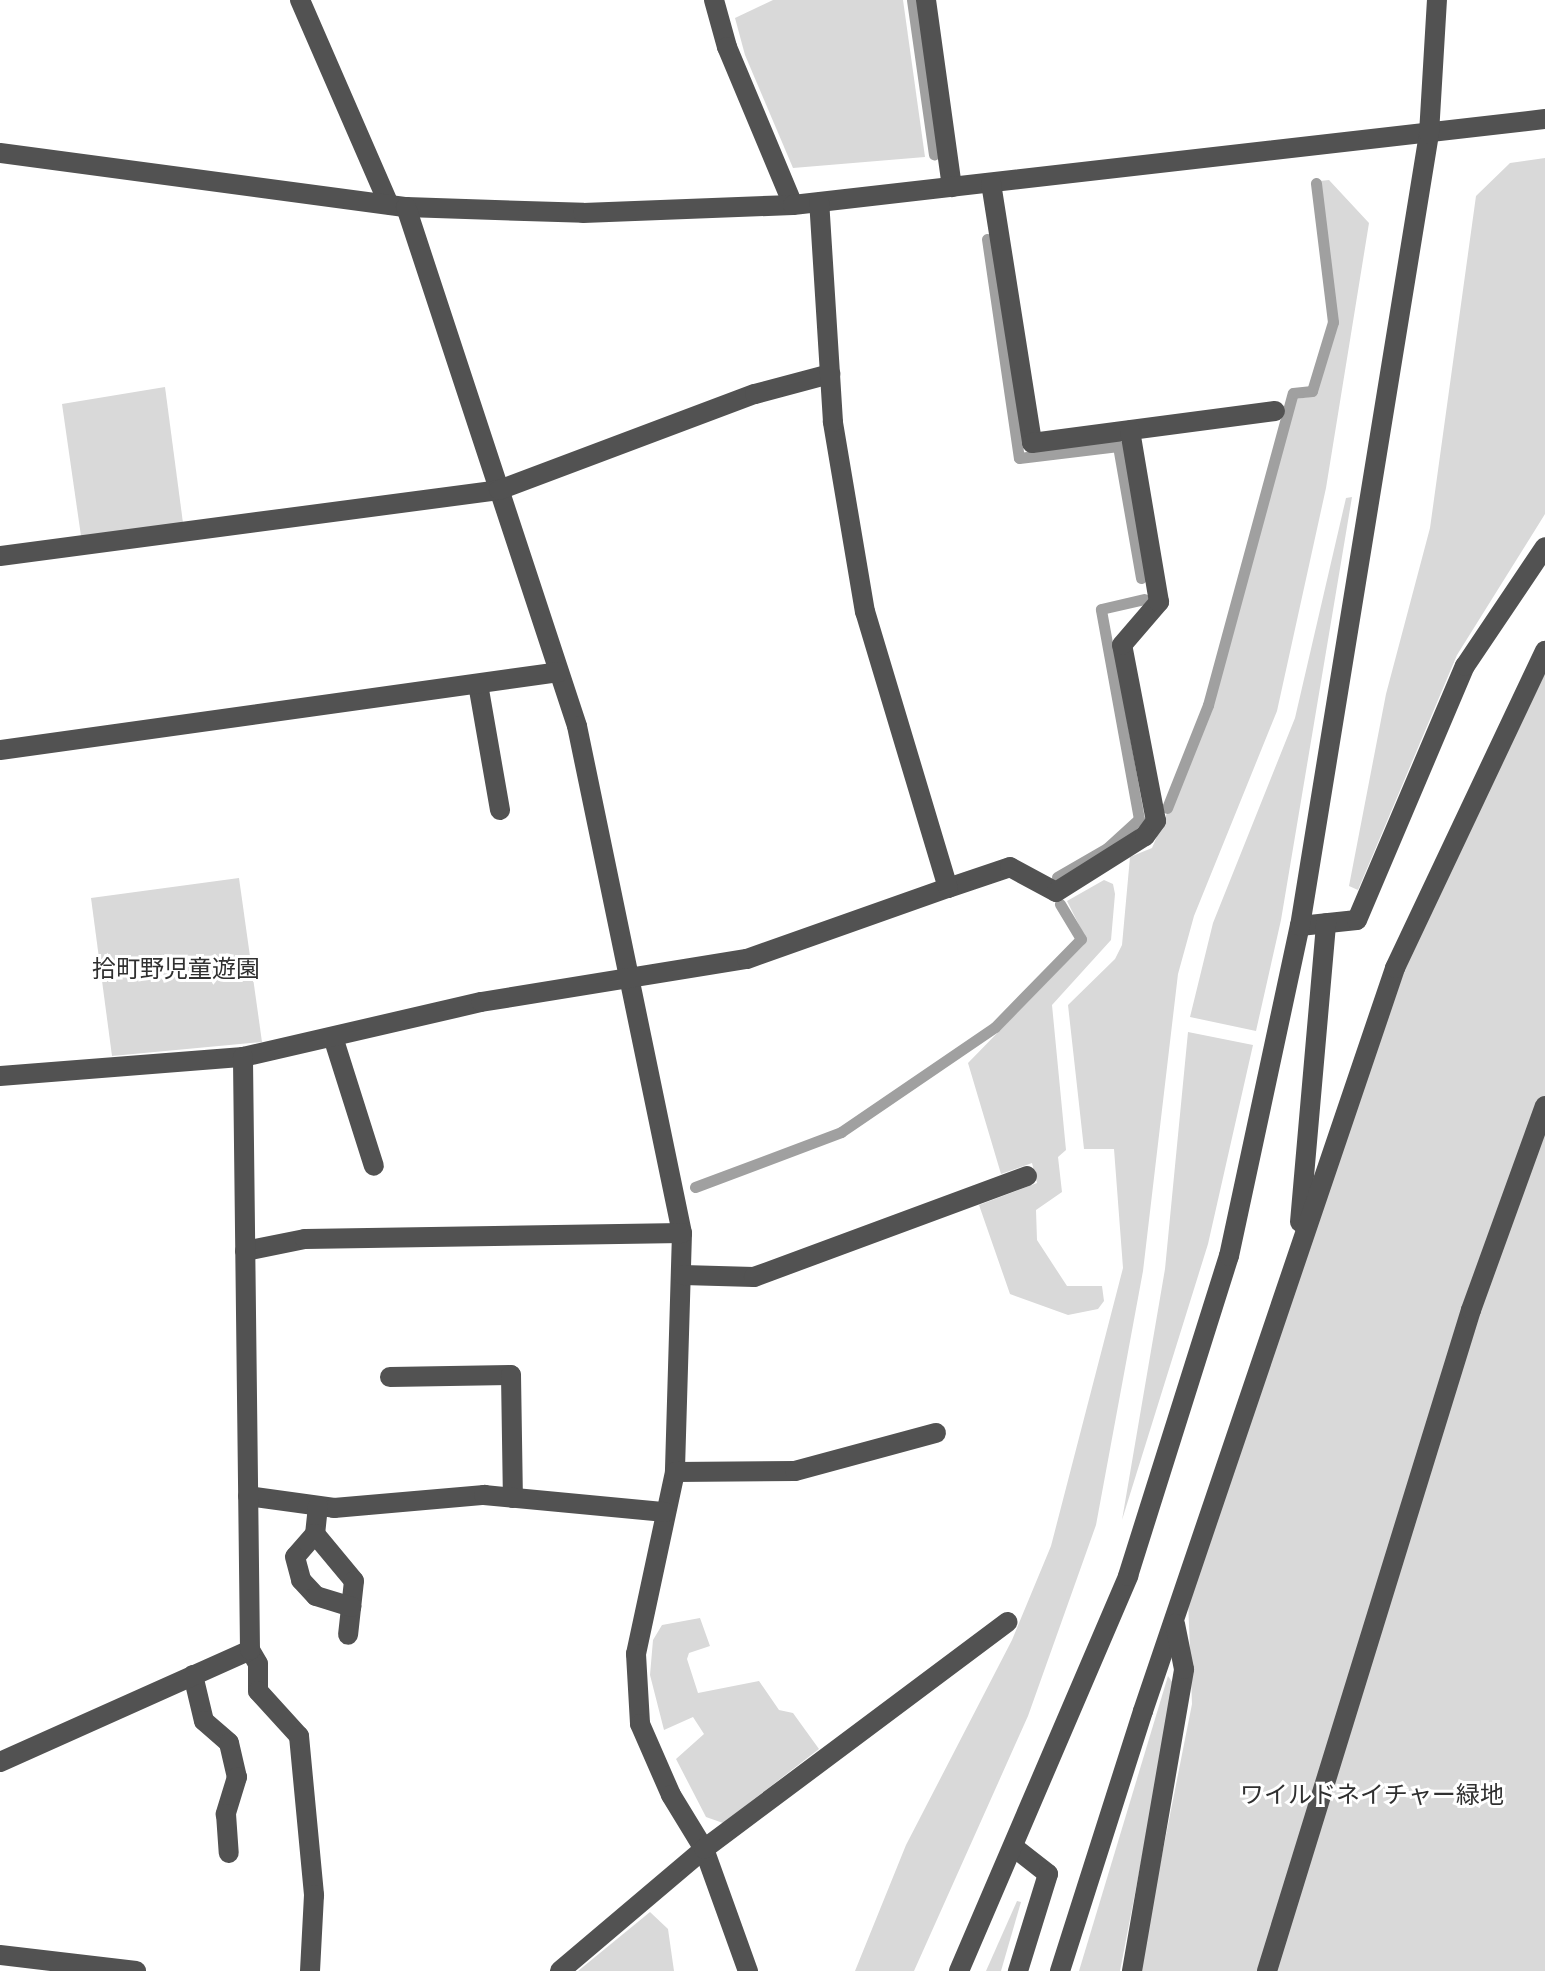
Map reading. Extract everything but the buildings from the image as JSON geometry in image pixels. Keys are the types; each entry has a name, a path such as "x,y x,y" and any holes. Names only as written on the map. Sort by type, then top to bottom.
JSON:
{"street":[{"path":"300,0 398,206 499,490 577,726 682,1233 675,1472 636,1654 640,1724 671,1795 704,1849 748,1971"},
{"path":"714,0 727,47 793,205"},
{"path":"926,0 952,187"},
{"path":"959,1971 1015,1848 1128,1576 1229,1256 1300,926 1429,134 1437,0"},
{"path":"0,153 398,206 583,213 793,205 1545,119"},
{"path":"991,183 1032,443 1275,411"},
{"path":"819,202 830,374 865,612 948,888"},
{"path":"0,556 499,490 755,394 830,374"},
{"path":"0,1076 243,1057 481,1002 747,959 1010,867 1056,892 1145,836 1156,821 1122,645 1159,602 1130,430"},
{"path":"1300,926 1357,920 1465,666 1545,547"},
{"path":"1060,1971 1296,1256 1395,968 1545,651"},
{"path":"0,750 559,672"},
{"path":"478,684 500,810"},
{"path":"1296,1256 1326,923"},
{"path":"333,1037 374,1166"},
{"path":"243,1057 250,1650 258,1664 258,1691 299,1736 314,1895 310,1971"},
{"path":"1267,1971 1471,1310 1545,1106"},
{"path":"683,1275 754,1277 1027,1176"},
{"path":"245,1251 305,1239 682,1233"},
{"path":"390,1377 511,1375 513,1498"},
{"path":"675,1472 795,1471 936,1433"},
{"path":"248,1496 318,1506 484,1495 665,1512"},
{"path":"318,1506 315,1534 295,1557 301,1580 316,1596 351,1607"},
{"path":"315,1534 354,1581 348,1635"},
{"path":"560,1971 704,1849 1007,1622"},
{"path":"1132,1971 1184,1669 1175,1623"},
{"path":"0,1762 250,1650"},
{"path":"193,1675 204,1721 229,1743 237,1777 226,1814 229,1853"},
{"path":"1015,1848 1048,1874 1018,1971"},
{"path":"0,1955 136,1971"}],"green space":[{"path":"773,0 903,0 925,157 793,168 745,55 735,18"},
{"path":"1545,158 1545,514 1457,655 1358,890 1349,886 1386,694 1430,528 1476,196 1510,163"},
{"path":"1329,180 1369,223 1326,488 1277,711 1194,916 1178,974 1143,1271 1096,1525 1028,1716 914,1971 855,1971 906,1845 1012,1640 1051,1546 1123,1268 1114,1149 1084,1149 1068,1005 1115,959 1122,945 1130,857 1152,848 1212,707 1296,399 1315,396 1338,321 1320,181"},
{"path":"165,387 183,523 81,536 62,404"},
{"path":"1352,497 1281,920 1256,1031 1190,1017 1213,923 1295,718 1346,498"},
{"name":"ワイルドネイチャー緑地","path":"1545,673 1545,1971 1139,1971 1192,1704 1188,1599 1403,972"},
{"name":"拾町野児童遊園","path":"239,878 262,1042 112,1056 91,898"},
{"path":"1104,880 1113,884 1115,894 1111,940 1052,1005 1066,1150 1058,1157 1062,1192 1036,1210 1037,1240 1067,1286 1102,1286 1104,1301 1098,1309 1068,1315 1010,1294 979,1205 1037,1183 1032,1163 1001,1174 968,1063 1087,941 1067,901"},
{"path":"1188,1032 1253,1045 1208,1244 1122,1520 1165,1269"},
{"path":"700,1618 710,1646 689,1653 687,1659 698,1693 759,1681 779,1710 793,1713 819,1749 723,1823 706,1817 676,1759 704,1734 693,1717 664,1730 650,1675 653,1640 662,1625"},
{"path":"1168,1676 1175,1686 1120,1971 1079,1971"},
{"path":"1017,1901 1021,1902 1001,1971 986,1971"},
{"path":"650,1912 668,1929 674,1971 578,1971"}],"waterway":[{"path":"912,0 934,154"},
{"path":"1167,808 1208,705 1293,393 1312,391 1333,322 1316,183"},
{"path":"987,239 1019,458 1118,446 1141,578"},
{"path":"1057,877 1107,848 1139,819 1101,609 1144,599"},
{"path":"695,1187 841,1132 995,1027 1081,939 1060,904"}]}
